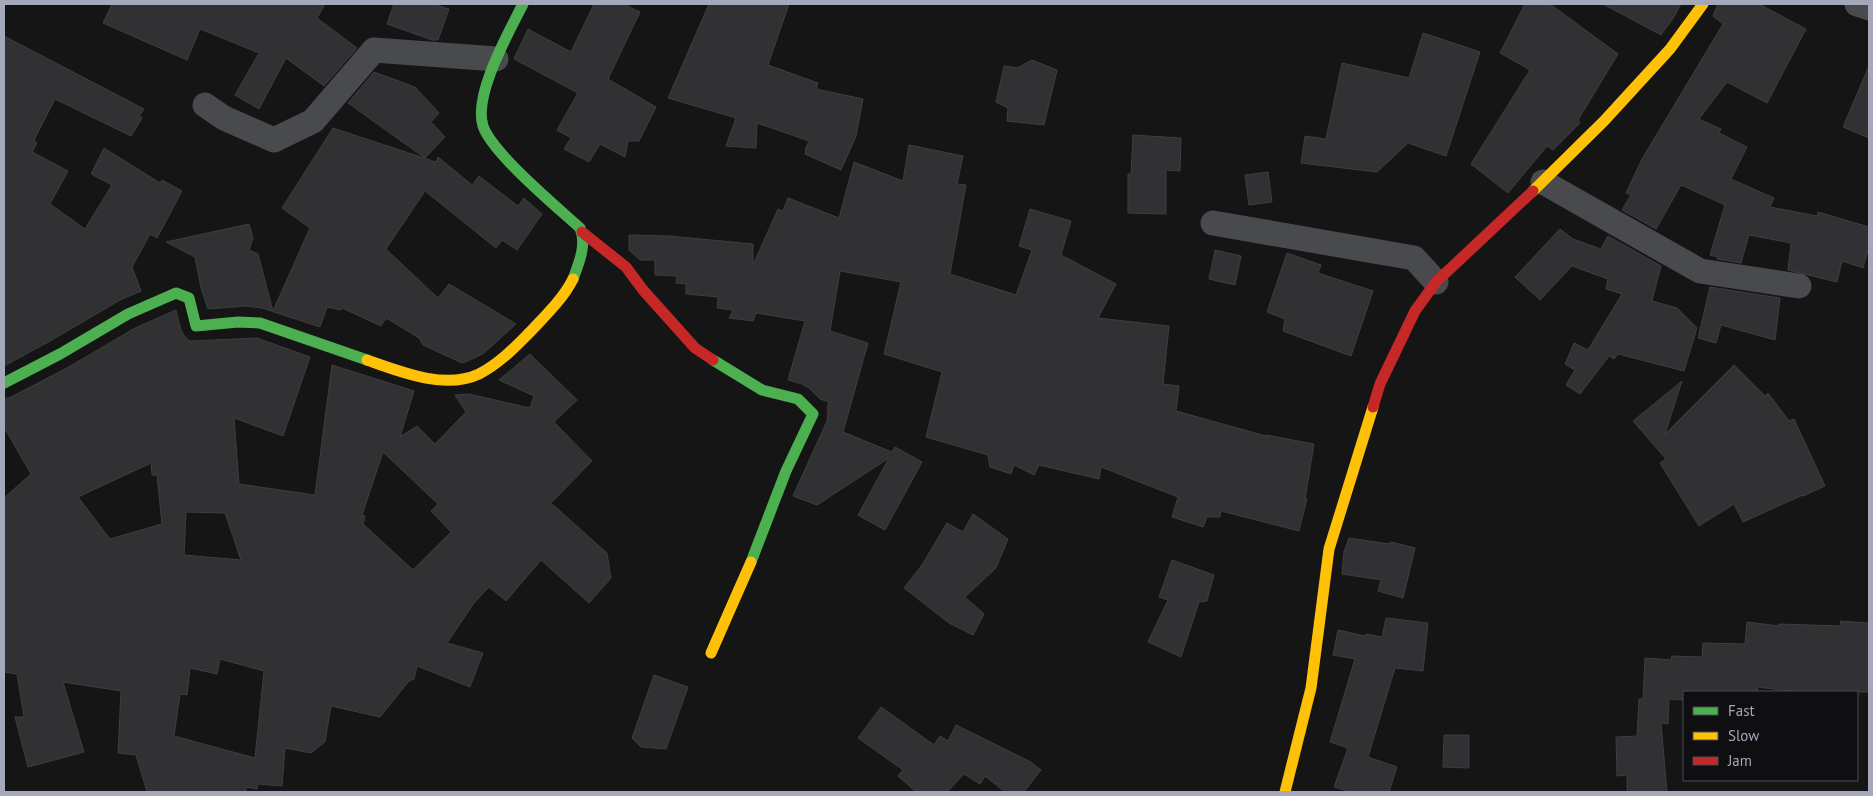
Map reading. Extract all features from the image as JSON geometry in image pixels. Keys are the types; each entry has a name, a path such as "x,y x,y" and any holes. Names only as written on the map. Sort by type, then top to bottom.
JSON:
{"street":[{"path":"523,4 496,59 485,95 482,117 485,129 491,139 582,232 626,267 643,290 695,348 762,390 798,400 813,414 786,471 743,584 711,652"},
{"path":"1285,792 1311,688 1329,549 1380,384 1415,311 1436,282 1543,182 1604,121 1670,49 1703,4"},
{"path":"1857,4 1869,8"},
{"path":"204,105 224,118 274,140 313,121 374,50 496,59"},
{"path":"1543,182 1700,271 1799,286"},
{"path":"1213,223 1414,258 1436,282"},
{"path":"4,383 60,354 128,314 176,293 189,298 196,326 259,323 421,377 468,378 488,368 519,344 569,288 577,270 582,232"}],"building":[{"path":"112,4 325,4 317,18 357,48 324,86 286,58 259,109 235,95 259,53 200,29 187,60 103,23"},
{"path":"394,4 432,4 449,9 438,40 432,40 387,24"},
{"path":"594,4 623,4 640,12 608,79 656,107 639,141 628,141 625,157 600,144 589,162 564,149 571,138 557,130 578,93 514,59 528,29 571,52"},
{"path":"709,4 789,4 768,65 818,83 816,89 863,99 856,136 841,170 805,154 809,141 757,123 756,148 726,146 736,118 668,98"},
{"path":"1525,4 1550,4 1618,54 1578,120 1580,123 1553,150 1547,146 1508,193 1471,164 1530,70 1500,53"},
{"path":"1603,4 1681,4 1661,35"},
{"path":"1718,4 1759,4 1806,29 1767,103 1727,82 1699,119 1721,129 1719,133 1747,147 1731,179 1774,198 1770,207 1817,216 1818,212 1869,227 1869,247 1863,268 1842,261 1837,282 1788,270 1791,243 1749,235 1741,263 1717,259 1718,257 1710,255 1725,205 1681,185 1656,229 1622,210 1631,195 1626,193 1642,159 1723,24 1713,16"},
{"path":"1423,33 1480,52 1446,156 1408,143 1377,172 1301,163 1305,136 1326,139 1342,63 1409,78"},
{"path":"4,36 144,109 139,116 142,118 131,136 55,99 34,140 37,143 32,152 68,171 50,204 85,229 112,185 91,174 104,148 160,183 162,180 182,191 157,238 150,234 132,267 141,291 120,300 4,366"},
{"path":"1032,60 1057,70 1044,125 1007,121 1008,108 996,102 1004,66 1017,68"},
{"path":"1869,66 1869,138 1843,127"},
{"path":"374,72 415,87 439,113 431,122 445,137 425,158 348,103"},
{"path":"333,128 436,162 438,157 472,185 479,176 518,206 524,198 542,214 517,250 502,240 496,248 425,191 386,249 438,298 449,284 516,324 484,353 462,363 423,345 419,338 386,318 381,326 342,308 341,310 327,307 320,327 262,308 246,306 208,309 201,288 195,257 166,242 249,224 253,238 249,250 258,254 273,311 310,228 282,208"},
{"path":"1133,135 1181,138 1180,171 1166,170 1166,214 1128,213 1128,174 1131,174"},
{"path":"909,145 963,156 957,184 966,185 950,274 1016,295 1032,250 1019,246 1030,209 1071,221 1061,255 1116,284 1098,318 1169,326 1163,384 1179,386 1176,411 1266,436 1314,444 1305,499 1307,499 1299,531 1221,511 1220,517 1207,517 1203,527 1172,517 1178,497 1101,467 1099,479 1039,465 1034,475 1014,465 1011,474 990,467 988,455 926,437 942,372 884,354 901,282 840,271 830,331 868,343 843,432 892,452 895,447 922,462 885,530 858,515 889,458 817,505 793,496 827,421 829,402 820,399 802,384 788,380 805,321 756,313 753,321 729,318 733,310 717,308 718,297 686,294 686,284 676,283 677,276 655,275 655,260 640,260 629,250 629,235 669,236 753,244 753,265 778,209 783,211 788,198 839,218 854,162 903,181"},
{"path":"1268,172 1272,202 1249,205 1245,175"},
{"path":"1560,229 1573,239 1601,249 1608,236 1661,266 1652,301 1677,308 1697,328 1684,371 1618,354 1614,359 1609,356 1580,394 1566,385 1575,370 1565,364 1574,343 1588,350 1622,294 1606,289 1608,279 1572,266 1540,300 1515,277"},
{"path":"1215,250 1241,256 1235,285 1209,279"},
{"path":"1287,253 1321,265 1318,273 1373,291 1351,356 1283,331 1285,319 1267,312"},
{"path":"1710,287 1780,298 1775,340 1721,325 1716,343 1698,338"},
{"path":"176,310 181,330 190,341 257,338 310,357 283,436 234,418 239,484 315,495 332,365 414,391 400,437 417,426 435,444 466,412 455,395 469,394 530,408 534,396 499,380 530,354 577,400 554,422 592,461 551,503 607,553 611,578 589,603 541,560 506,601 489,587 474,603 447,643 483,653 470,687 417,666 414,679 409,681 380,717 331,706 325,742 311,753 285,748 282,786 258,784 257,789 246,787 246,792 147,792 136,755 118,753 121,691 63,682 84,752 28,767 15,717 24,717 17,674 4,672 4,498 31,474 4,427 4,399 67,368 135,328","holes":["383,452 438,504 431,511 451,532 413,570 363,524 365,516 362,515","151,463 152,475 157,475 162,524 110,539 78,497","186,512 225,513 241,560 184,555","220,659 264,671 255,758 174,736 180,694 187,695 190,668 217,674"]},
{"path":"1734,365 1765,396 1768,393 1789,421 1794,419 1825,486 1743,522 1734,504 1699,526 1660,463 1666,459 1633,421 1682,381 1665,434"},
{"path":"973,514 1008,539 996,568 965,597 984,614 973,635 949,623 904,588 922,565 947,523 963,532"},
{"path":"1349,538 1390,544 1391,542 1415,548 1403,598 1378,591 1381,580 1342,574 1344,552"},
{"path":"1172,560 1214,575 1207,601 1199,602 1181,657 1148,642 1168,600 1159,597"},
{"path":"1386,618 1428,623 1423,671 1395,668 1368,757 1397,767 1389,792 1351,792 1334,787 1348,748 1330,742 1355,659 1333,655 1338,630 1365,636 1366,634 1382,637"},
{"path":"1840,621 1869,623 1869,692 1789,691 1758,687 1757,691 1683,691 1683,700 1669,699 1668,724 1661,723 1667,792 1627,792 1627,775 1617,776 1616,737 1637,736 1639,699 1643,699 1645,658 1671,660 1672,656 1702,657 1703,643 1745,644 1747,622 1779,626 1779,624 1841,626"},
{"path":"654,675 688,687 666,749 641,747 632,738"},
{"path":"881,707 934,745 940,736 948,741 956,725 1031,762 1041,770 1024,792 1005,792 985,776 980,784 964,774 947,792 916,792 898,776 903,770 858,738"},
{"path":"1444,735 1469,735 1469,768 1443,767"}],"traffic: fast":[{"path":"523,4 494,64 488,81 481,113 483,126 489,137 512,165 580,228 583,240 580,260 573,279"},
{"path":"4,383 60,354 128,314 176,293 189,298 196,326 238,322 260,323 367,360"},
{"path":"713,360 762,390 798,399 813,414 786,471 751,562"}],"traffic: slow":[{"path":"1533,191 1604,121 1670,49 1703,4"},
{"path":"367,360 408,374 438,380 466,378 479,374 500,360 530,332 559,300 573,279"},
{"path":"1285,792 1311,688 1329,549 1373,407"},
{"path":"711,653 751,562"}],"traffic: jam":[{"path":"1373,407 1380,384 1415,311 1436,282 1533,191"},
{"path":"582,232 626,267 643,290 695,348 713,360"}]}
